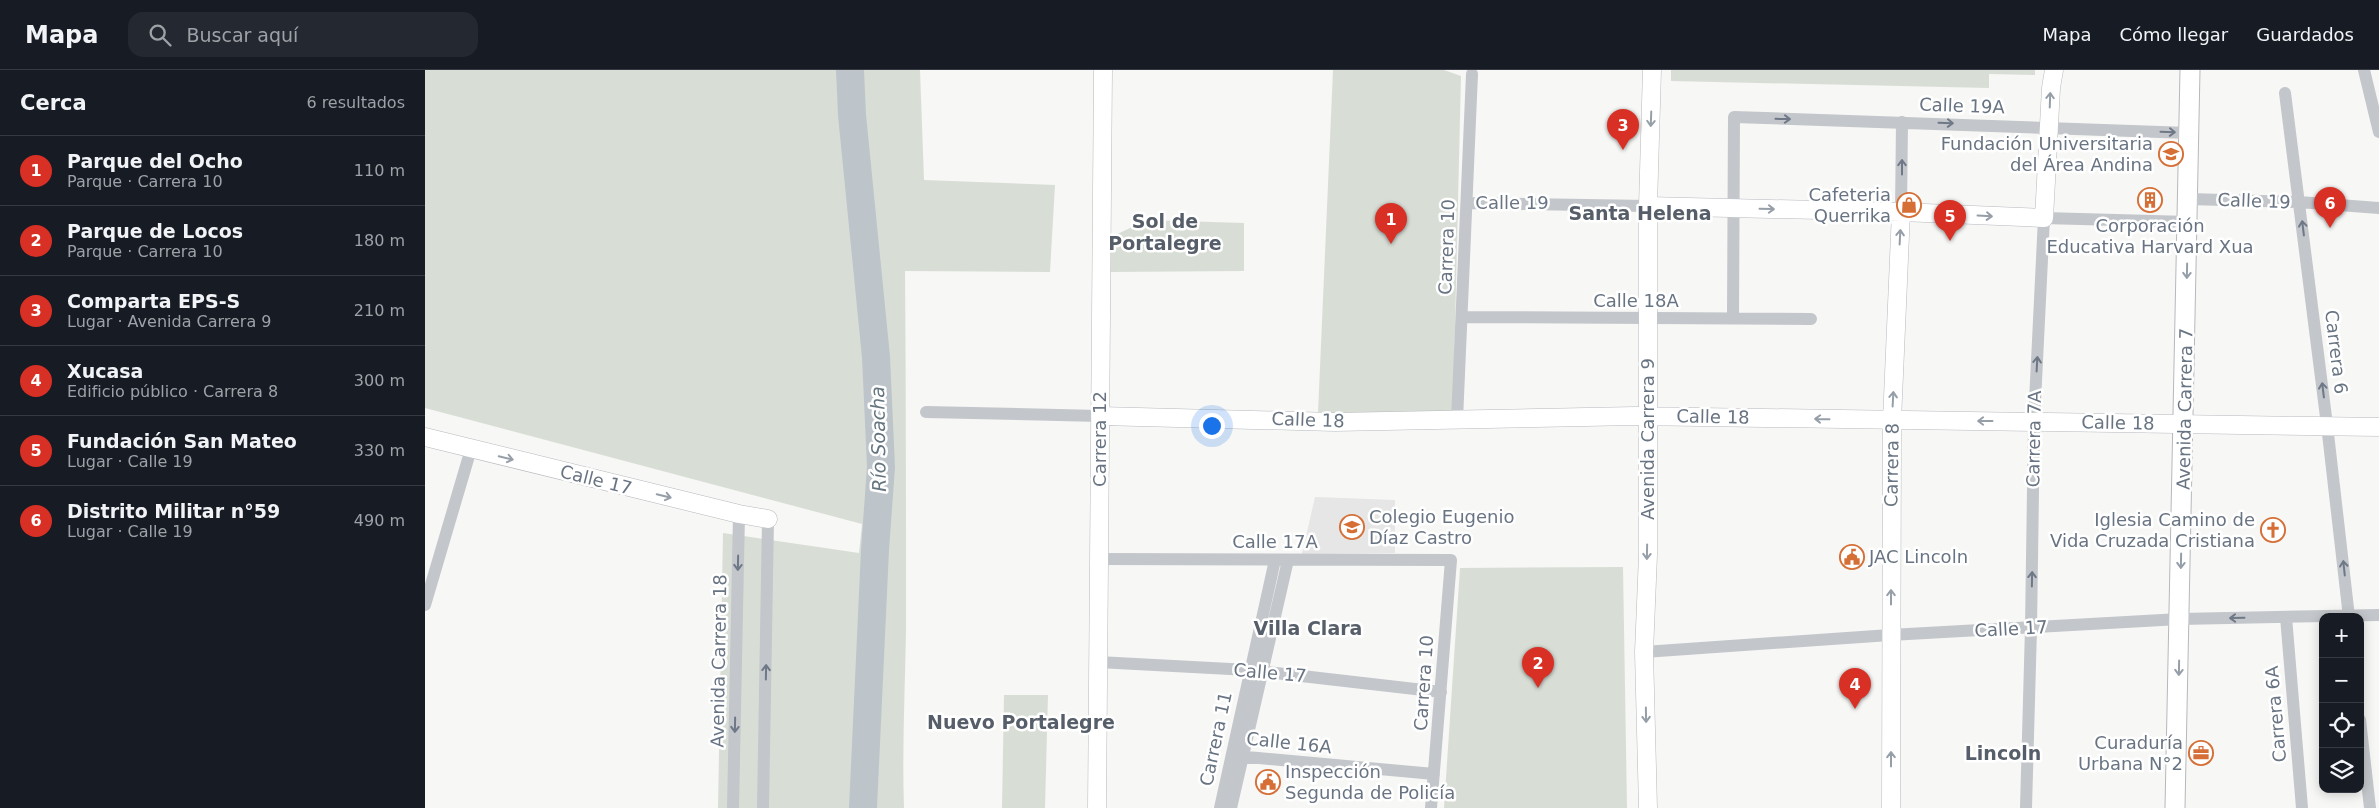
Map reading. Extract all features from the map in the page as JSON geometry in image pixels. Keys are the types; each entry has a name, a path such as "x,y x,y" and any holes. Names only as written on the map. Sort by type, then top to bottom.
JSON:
{"main road":[{"name":"Avenida Carrera 7","path":"2175,808 2185,424 2190,70"}],"street":[{"name":"Carrera 12","path":"1097,808 1103,70"},
{"name":"Avenida Carrera 9","path":"1648,808 1644,652 1648,555 1648,206 1653,70"},
{"name":"Carrera 7A","path":"2026,808 2034,422 2051,88 2054,70"},
{"path":"2364,70 2379,132"},
{"name":"Carrera 10","path":"1457,420 1472,74"},
{"name":"Carrera 6","path":"2285,93 2349,613"},
{"name":"Calle 19A","path":"1733,208 1734,117 2189,133"},
{"name":"Carrera 8","path":"1891,808 1892,421 1901,212 1902,122"},
{"name":"Calle 19","path":"2188,199 2299,202 2379,208"},
{"name":"Calle 19","path":"1467,203 1545,203 1901,212 2188,222"},
{"path":"1733,208 1733,318"},
{"name":"Calle 18A","path":"1462,317 1811,319"},
{"name":"Calle 18","path":"926,412 1335,422 1647,416 2379,427"},
{"name":"Calle 17","path":"425,437 769,520"},
{"path":"425,605 471,449"},
{"name":"Avenida Carrera 18","path":"733,808 739,514"},
{"path":"763,808 769,520"},
{"name":"Calle 17A","path":"1099,559 1451,560"},
{"name":"Carrera 11","path":"1237,756 1249,670 1275,560"},
{"name":"Carrera 11","path":"1226,805 1237,756 1262,671 1288,560"},
{"name":"Carrera 10","path":"1431,808 1451,560"},
{"name":"Calle 17","path":"2364,616 2379,615"},
{"name":"Calle 17","path":"1644,652 1890,635 2180,619 2319,616"},
{"name":"Carrera 6A","path":"2286,617 2302,808"},
{"name":"Calle 17","path":"1098,662 1262,671 1441,692"},
{"path":"2363,748 2370,808"},
{"name":"Calle 16A","path":"1237,756 1434,774"}],"shaded area":[{"path":"425,70 920,70 924,180 1055,185 1050,272 905,271 906,630 903,742 904,808 718,808 723,533 859,553 862,524 425,408"},
{"path":"1333,70 1444,70 1461,76 1453,413 1318,413"},
{"path":"1671,70 2035,70 2035,75 1989,74 1989,88 1671,81"},
{"path":"1147,220 1244,223 1244,271 1110,272 1111,237"},
{"name":"Colegio Eugenio Díaz Castro","path":"1315,497 1395,500 1395,553 1302,554"},
{"path":"1623,567 1627,808 1444,808 1460,568"},
{"path":"1004,695 1048,695 1045,808 1002,808"}],"waterway":[{"name":"Río Soacha","path":"850,70 852,115 876,357 881,467 875,550 863,808"}],"place":[{"name":"Comparta EPS-S","path":"1623,150"},
{"name":"Fundación Universitaria del Área Andina","path":"2171,154"},
{"name":"Corporación Educativa Harvard Xua","path":"2150,200"},
{"name":"Cafeteria Querrika","path":"1909,205"},
{"name":"Distrito Militar n°59","path":"2330,228"},
{"name":"Fundación San Mateo","path":"1950,241"},
{"name":"Parque del Ocho","path":"1391,244"},
{"name":"Colegio Eugenio Díaz Castro","path":"1352,527"},
{"name":"Iglesia Camino de Vida Cruzada Cristiana","path":"2273,530"},
{"name":"JAC Lincoln","path":"1852,557"},
{"name":"Parque de Locos","path":"1538,688"},
{"name":"Xucasa","path":"1855,709"},
{"name":"Curaduría Urbana N°2","path":"2201,753"},
{"name":"Inspección Segunda de Policía","path":"1268,782"}],"district":[{"name":"Santa Helena","path":"1640,213"},
{"name":"Sol de Portalegre","path":"1165,232"},
{"name":"Villa Clara","path":"1308,628"},
{"name":"Nuevo Portalegre","path":"1021,722"},
{"name":"Lincoln","path":"2003,753"}]}
